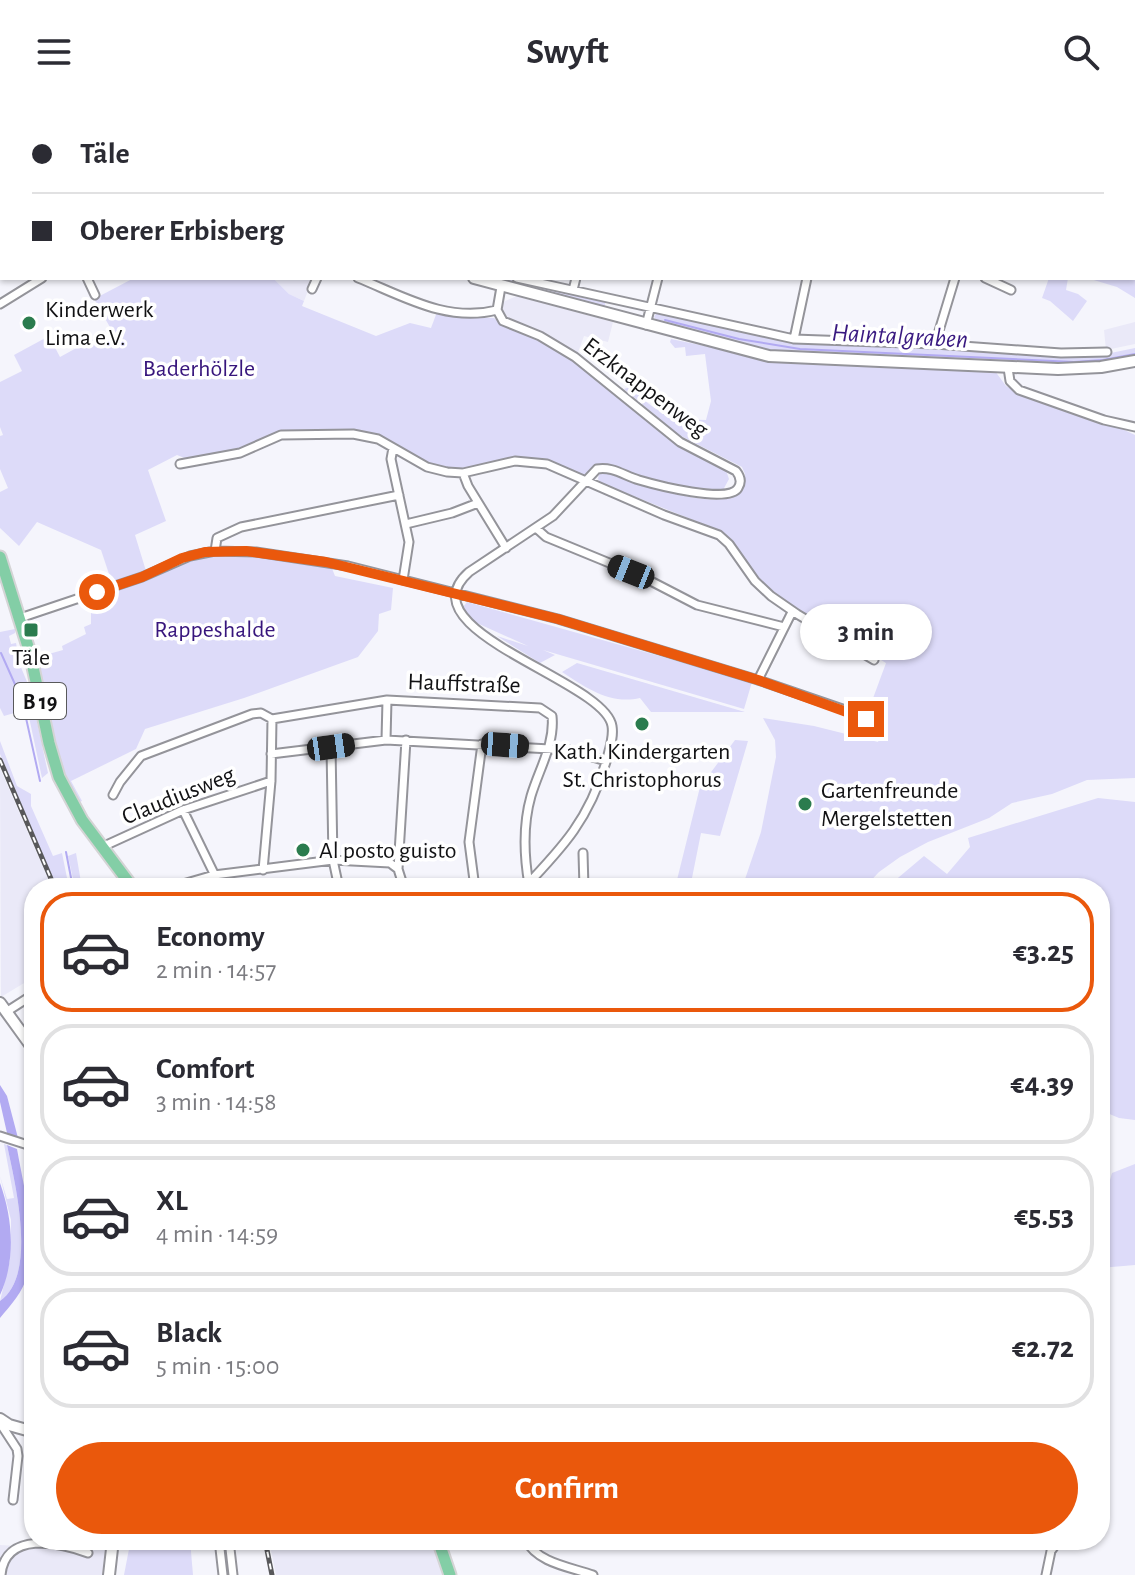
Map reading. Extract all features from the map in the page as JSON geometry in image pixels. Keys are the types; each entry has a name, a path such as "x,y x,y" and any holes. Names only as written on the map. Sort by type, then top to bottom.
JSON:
{"main road":[{"path":"500,283 646,325 785,358 1067,369 1135,361"},
{"name":"B 19","path":"0,557 20,618 51,752 62,783 77,813 125,878"},
{"path":"3,1007 24,1036"},
{"path":"0,1421 24,1429"},
{"path":"109,1575 112,1550"},
{"path":"441,1550 450,1575"}],"street":[{"path":"0,304 39,280"},
{"path":"88,280 95,295"},
{"path":"312,289 316,280"},
{"path":"363,280 449,313 475,314 497,310 500,283"},
{"path":"526,280 794,339 1061,353 1107,352"},
{"path":"573,290 576,280"},
{"path":"646,325 658,280"},
{"path":"794,339 807,280"},
{"path":"935,344 954,280"},
{"path":"989,280 1011,290"},
{"name":"Erzknappenweg","path":"497,310 503,321 540,336 575,357 680,442 736,471 740,482 736,491 726,495 666,487 605,468 595,471 586,480"},
{"path":"1008,368 1010,381 1019,390 1104,420 1135,427"},
{"path":"180,464 240,453 281,435 360,434 433,469 463,473 531,461 554,466 664,515 719,535 755,581 792,612 874,660"},
{"path":"393,448 391,456 406,524 408,550 403,580"},
{"path":"463,473 506,548"},
{"path":"534,878 573,835 588,811 612,742 612,724 606,711 587,696 468,623 458,611 456,594 465,576 558,511 586,480"},
{"path":"215,551 217,538 241,527 399,495"},
{"path":"406,524 478,503"},
{"path":"536,528 546,537 641,576 697,605 784,627"},
{"path":"20,618 142,577 182,558 215,551 256,552 326,562 558,619 758,680 860,715 872,724"},
{"path":"758,680 792,612"},
{"name":"Hauffstraße","path":"272,719 387,700 540,708 552,716 553,728 548,748"},
{"name":"Hauffstraße","path":"386,740 387,700"},
{"path":"113,795 141,756 261,713 272,719 271,781 263,870"},
{"path":"271,754 406,740 548,748 587,754 606,761"},
{"path":"401,878 398,869 406,740"},
{"path":"474,878 469,842 482,744"},
{"path":"331,747 333,860 337,878"},
{"path":"527,878 525,847 530,798 548,748"},
{"name":"Claudiusweg","path":"101,848 183,810 271,781"},
{"path":"183,810 216,878"},
{"path":"583,853 584,878"},
{"path":"204,878 333,860 376,861 390,863 398,869"},
{"path":"3,1007 24,998"},
{"path":"2,1136 24,1145"},
{"path":"0,1421 17,1449 13,1500"},
{"path":"1,1575 7,1551 24,1544"},
{"path":"78,1550 88,1553"},
{"path":"220,1550 223,1575"},
{"path":"230,1550 233,1575"},
{"path":"532,1550 542,1558 593,1575"},
{"path":"1046,1575 1048,1559 1053,1550"}],"shaded area":[{"path":"275,280 312,280 304,301 289,294"},
{"path":"517,296 613,322 608,342 584,336 577,355 543,334 508,319 502,309 503,302"},
{"path":"1135,322 1135,344 1106,350 1104,330"},
{"path":"0,768 48,878 24,878 24,983 1,997"},
{"path":"0,1085 7,1096 18,1138 7,1133 0,1102"},
{"path":"7,1145 17,1149 24,1189 24,1284 0,1318 0,1301 12,1288 18,1271 21,1228"},
{"path":"0,1183 8,1211 11,1239 9,1268 0,1295"},
{"path":"0,1545 24,1546 24,1550 105,1550 102,1575 0,1575"},
{"path":"271,1550 436,1550 445,1575 276,1575"}],"green space":[{"name":"Baderhölzle","path":"130,280 275,280 289,294 304,301 302,306 376,336 410,323 431,328 437,312 494,318 556,348 608,386 665,436 726,470 729,479 723,490 682,487 604,465 595,466 584,475 549,461 520,458 459,471 429,465 373,434 358,431 276,434 237,452 187,459 177,455 148,470 166,521 135,535 146,571 112,583 101,550 37,522 19,546 0,528 0,492 8,488 0,469 0,436 3,435 0,427 0,382 22,371 14,355 49,336 60,357 111,329 94,299"},
{"path":"512,280 602,302 606,300 604,309 504,281"},
{"path":"1048,280 1068,280 1066,290 1087,301 1073,321 1042,298"},
{"path":"1094,280 1135,280 1135,298 1117,287"},
{"path":"657,312 788,342 1106,354 1135,348 1135,359 1083,366 771,353 660,324 654,317"},
{"path":"671,339 753,356 995,371 1006,386 1019,393 1135,435 1135,778 1087,780 1052,794 1012,803 989,818 928,842 900,857 873,878 745,878 761,832 776,757 775,740 763,718 814,726 878,742 880,737 888,737 876,725 880,719 872,701 886,663 772,593 718,530 601,483 598,479 599,473 607,472 657,489 698,498 733,497 743,489 745,474 742,467 679,435 624,389 630,387 664,413 706,420 711,401 705,354 686,356 685,347 675,348"},
{"name":"Rappeshalde","path":"222,554 263,556 331,566 335,576 393,588 391,610 379,614 378,631 358,657 145,729 136,749 71,781 82,801 77,803 52,732 38,657 63,650 62,646 86,634 84,627 91,624 91,598 149,578 185,561"},
{"path":"467,602 752,682 744,709 543,650 555,655 540,663 497,636 528,646 468,619 463,607"},
{"path":"15,629 15,633 9,636 11,644 16,643 20,665 30,689 48,773 42,778 26,703 19,698 21,711 4,716 0,708 0,632"},
{"path":"577,663 745,712 651,712 640,698 609,697 562,672"},
{"path":"735,740 748,741 720,836 701,833 692,878 677,878 700,787"},
{"path":"0,741 17,786 31,794 31,806 53,856 62,853 67,878 53,878 0,754"},
{"path":"1098,798 1135,802 1135,1120 1110,1114 1110,878 898,878 924,856 947,874 970,847 968,838"},
{"path":"76,853 80,878 73,878 68,856"},
{"path":"4,1144 7,1145 18,1204 21,1250 12,1288 0,1301 10,1260 11,1220 0,1176 7,1199 14,1198"},
{"path":"1135,1164 1135,1265 1110,1267 1112,1173"},
{"path":"129,1550 191,1550 193,1575 124,1575"}],"waterway":[{"name":"Haintalgraben","path":"665,320 739,339 800,349 1074,362 1135,354"},
{"path":"1,653 22,700 40,781"},
{"path":"66,852 71,878"}],"railway":[{"path":"0,760 51,878"},
{"path":"267,1550 272,1575"}],"place":[{"name":"Kinderwerk Lima e.V.","path":"29,323"},
{"name":"Täle","path":"31,630"},
{"name":"Kath. Kindergarten St. Christophorus","path":"642,724"},
{"name":"Gartenfreunde Mergelstetten","path":"805,804"},
{"name":"Al posto guisto","path":"303,850"}],"route":[{"path":"97,592 205,552 246,551 291,556 348,566 558,619 758,680 866,719"}]}
